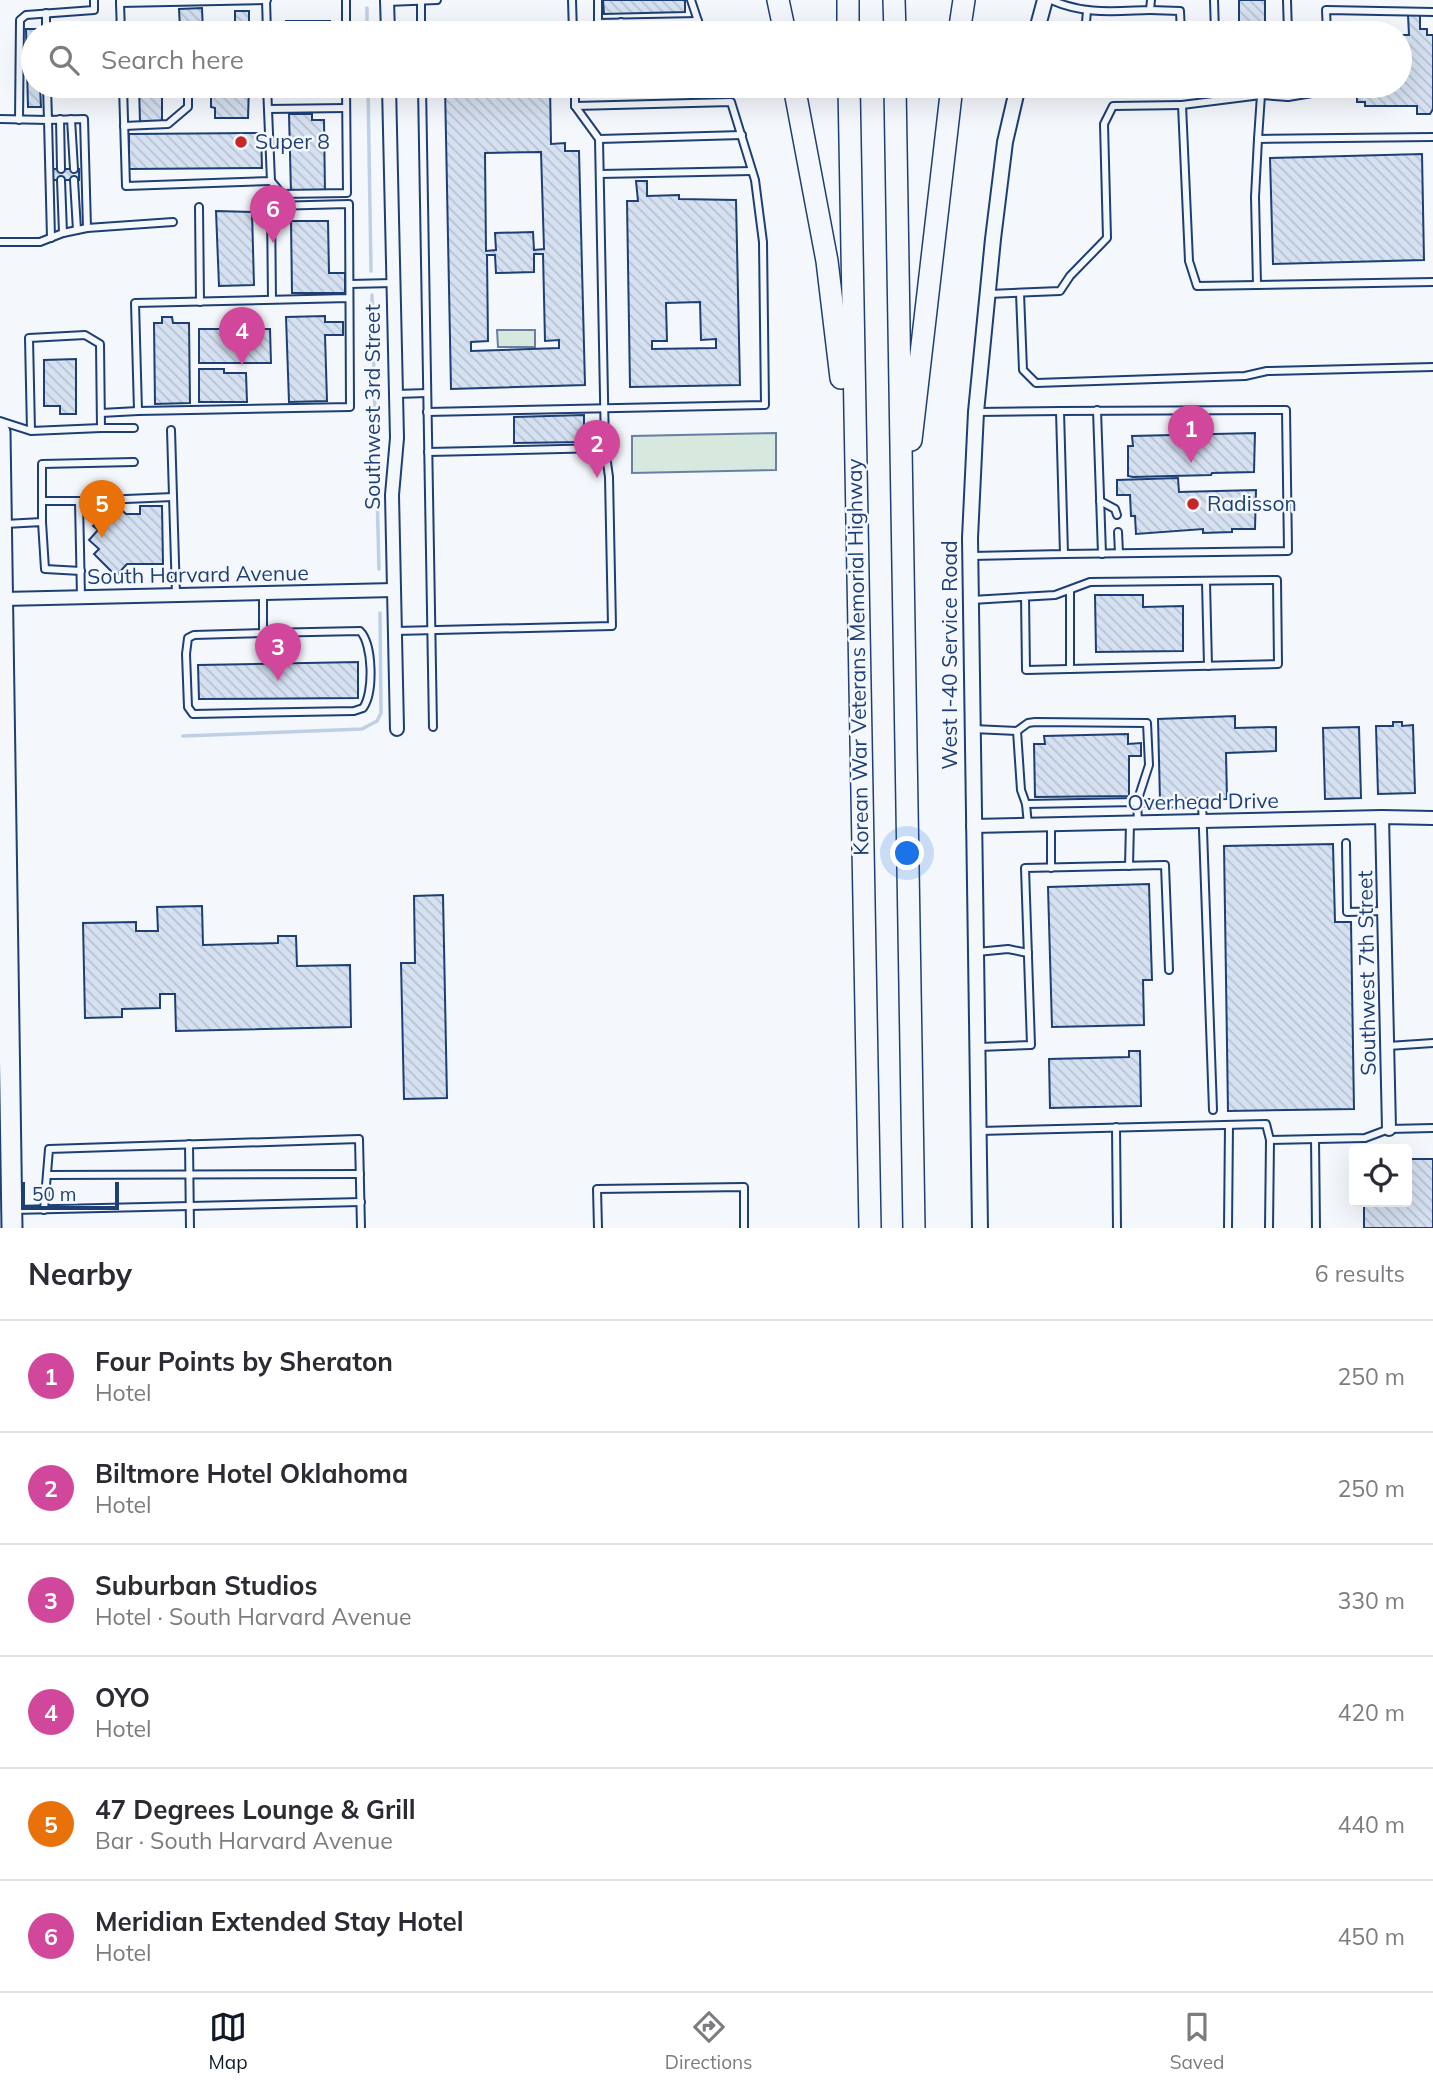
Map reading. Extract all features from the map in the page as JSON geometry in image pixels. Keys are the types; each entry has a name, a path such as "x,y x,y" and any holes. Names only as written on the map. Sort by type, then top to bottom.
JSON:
{"highway":[{"path":"779,0 783,21"},
{"path":"848,0 848,21"},
{"path":"894,0 895,21"},
{"path":"961,21 964,0"},
{"path":"796,98 827,261 855,488"},
{"name":"Korean War Veterans Memorial Highway","path":"849,98 870,1228"},
{"path":"895,98 914,1228"},
{"path":"901,511 920,372 951,98"}],"main road":[{"path":"0,432 4,1025 11,1219"}],"street":[{"path":"1039,21 1045,0"},
{"path":"387,1 388,21"},
{"name":"Southwest 3rd Street","path":"389,98 397,438 392,495 397,729"},
{"name":"West I-40 Service Road","path":"980,1228 977,1046 982,951 973,826 970,556 976,412 987,294 1004,142 1015,98"},
{"name":"South Harvard Avenue","path":"2,599 394,590"},
{"name":"Southwest 7th Street","path":"1382,817 1390,1129"},
{"name":"Overhead Drive","path":"973,826 1433,818"}],"lane":[{"path":"21,27 20,20 26,15 94,10 94,0"},
{"path":"121,21 120,1 267,0 267,21"},
{"path":"346,0 346,21"},
{"path":"387,1 437,0"},
{"path":"572,0 573,21"},
{"path":"598,0 598,21"},
{"path":"691,0 698,21"},
{"path":"1051,0 1071,9 1087,11 1180,11 1180,21"},
{"path":"1150,10 1151,0"},
{"path":"1214,0 1215,21"},
{"path":"1287,0 1288,21"},
{"path":"1325,0 1326,21"},
{"path":"421,1 421,21"},
{"path":"1326,10 1433,12"},
{"path":"1086,21 1087,11"},
{"path":"46,13 46,21"},
{"path":"19,120 21,76"},
{"path":"44,98 48,120 51,238"},
{"path":"123,98 126,186 271,181"},
{"path":"124,126 168,124 188,107 188,98"},
{"path":"268,98 271,181 282,194 347,193 346,98"},
{"path":"422,98 433,727"},
{"path":"395,631 612,626 605,448 599,139 575,106 575,98"},
{"path":"987,294 1060,291 1070,276 1107,238 1104,124 1113,106 1182,105 1220,98"},
{"path":"1257,285 1255,197 1261,98"},
{"path":"427,412 765,405 763,242 752,171 732,102 575,106"},
{"path":"1182,105 1189,261 1197,286 1433,282"},
{"path":"268,109 346,108"},
{"path":"0,119 84,119 87,228"},
{"path":"71,119 74,169"},
{"path":"60,120 61,169"},
{"path":"599,139 742,135"},
{"path":"1258,139 1433,137"},
{"path":"600,174 752,171"},
{"path":"61,180 63,233"},
{"path":"74,180 77,230"},
{"path":"101,413 350,407 349,204 271,206 272,300"},
{"path":"198,207 200,302"},
{"path":"0,242 40,242 87,228 173,222"},
{"path":"349,284 393,283"},
{"path":"1020,293 1023,370 1036,383 1245,376 1267,371 1433,367"},
{"path":"138,411 135,303 349,298"},
{"path":"31,431 29,338 85,335 100,344 101,429"},
{"path":"396,394 427,393"},
{"path":"1097,410 1102,554"},
{"path":"970,556 1288,551 1286,410 976,412"},
{"path":"1060,411 1064,554"},
{"path":"0,421 31,431 134,428"},
{"path":"171,430 176,595"},
{"path":"428,452 605,448"},
{"path":"81,571 45,569 42,464 134,462"},
{"path":"42,501 173,497"},
{"path":"79,501 81,597"},
{"path":"1100,501 1115,509 1117,515"},
{"path":"1,524 42,522"},
{"path":"1118,532 1119,553"},
{"path":"970,600 1055,595 1070,592 1090,582 1277,580 1278,664 1026,670 1026,597"},
{"path":"1206,582 1208,666"},
{"path":"1070,592 1070,669"},
{"path":"263,633 264,593"},
{"path":"360,631 369,648 369,695 363,708 354,711 194,714 188,707 188,638 194,635 263,633 360,631"},
{"path":"972,729 1017,732 1028,723 1035,722 1147,723 1149,765 1137,802 1129,866"},
{"path":"1017,732 1021,790 1026,804 1028,825"},
{"path":"1026,804 1202,802 1213,1110"},
{"path":"1051,824 1051,868"},
{"path":"1346,843 1347,912 1385,911"},
{"path":"977,1046 1031,1045 1026,868 1165,865 1169,970"},
{"path":"982,951 1008,949 1028,953"},
{"path":"1388,1046 1433,1043"},
{"path":"1228,1228 1229,1125"},
{"path":"978,1131 1266,1125 1270,1139 1269,1228"},
{"path":"1116,1127 1117,1228"},
{"path":"1270,1139 1366,1138 1390,1129 1433,1128"},
{"path":"44,1210 49,1149 359,1139 361,1228"},
{"path":"1315,1139 1316,1228"},
{"path":"189,1144 190,1228"},
{"path":"47,1175 360,1174"},
{"path":"598,1228 597,1189 744,1187 744,1228"},
{"path":"11,1219 44,1210 360,1202"}],"shaded area":[{"path":"497,330 535,330 535,347 498,347"},
{"path":"776,433 776,470 632,473 632,436"}],"building":[{"path":"603,0 685,0 685,12 604,14"},
{"path":"1239,0 1265,0 1265,21 1239,21"},
{"path":"202,8 203,21 180,21 179,9"},
{"path":"235,11 249,11 249,21 235,21"},
{"path":"1408,15 1420,15 1420,29 1427,29 1427,35 1433,35 1433,109 1430,114 1417,114 1417,106 1365,106 1365,102 1357,102 1357,98 1412,98 1412,21 1408,21"},
{"path":"28,98 41,98 41,107 28,107"},
{"path":"139,98 162,98 162,122 140,122"},
{"path":"211,98 249,98 248,118 215,118 215,108 211,107"},
{"path":"445,98 550,98 551,144 565,143 565,151 579,151 585,385 451,389","holes":["541,152 544,249 534,250 533,232 495,233 496,250 486,251 485,153","534,254 543,254 545,341 559,340 559,348 471,351 471,342 488,341 487,255 495,255 496,273 534,272"]},
{"path":"289,114 312,114 312,120 324,120 325,192 291,193"},
{"path":"261,133 262,168 129,169 129,134"},
{"path":"1422,154 1424,260 1273,264 1270,158"},
{"path":"53,169 79,169 79,180 53,180"},
{"path":"636,181 647,181 647,196 679,195 679,199 736,200 740,385 630,387 627,201 638,201","holes":["700,302 701,340 716,339 716,348 652,349 652,341 667,341 666,303"]},
{"path":"216,211 252,212 254,285 219,286"},
{"path":"291,221 328,221 329,273 345,273 345,293 292,293"},
{"path":"325,316 325,322 343,322 343,335 325,335 327,401 289,402 286,317"},
{"path":"162,317 172,317 173,323 189,323 190,403 155,404 154,323 162,323"},
{"path":"199,329 270,329 271,363 199,363"},
{"path":"76,359 76,414 60,414 60,406 44,406 44,360"},
{"path":"199,369 224,369 224,373 246,373 247,402 199,402"},
{"path":"584,415 584,442 514,443 514,417"},
{"path":"1255,433 1254,472 1128,476 1128,446 1133,446 1132,436"},
{"name":"Radisson","path":"1178,478 1179,492 1256,490 1255,529 1203,533 1203,529 1136,534 1135,516 1131,516 1130,495 1117,495 1117,480"},
{"path":"115,503 126,514 140,514 140,506 162,506 163,564 127,564 116,576 94,554 99,549 89,540 98,530 93,526"},
{"path":"1095,595 1143,595 1143,607 1183,606 1183,651 1096,652"},
{"path":"358,662 358,698 199,699 198,665"},
{"path":"1235,716 1235,728 1276,727 1276,751 1226,753 1227,799 1160,801 1158,719"},
{"path":"1393,722 1402,722 1402,726 1413,725 1415,793 1378,794 1376,726 1393,726"},
{"path":"1359,727 1361,798 1325,799 1323,728"},
{"path":"1128,734 1128,744 1141,743 1141,756 1129,756 1129,796 1035,797 1034,744 1045,744 1044,736"},
{"path":"1333,844 1335,922 1351,922 1354,1109 1228,1111 1224,846"},
{"path":"1149,884 1152,980 1143,980 1144,1025 1052,1027 1048,887"},
{"path":"443,895 447,1098 404,1099 401,963 415,963 414,896"},
{"path":"202,906 203,945 278,943 278,936 296,936 297,966 350,965 351,1027 176,1031 175,994 160,994 160,1008 122,1009 122,1017 85,1018 83,923 136,922 136,931 158,931 157,907"},
{"path":"1129,1051 1140,1051 1141,1106 1050,1108 1049,1059 1129,1057"},
{"path":"1412,1159 1433,1159 1433,1228 1364,1228 1364,1207 1412,1207"}],"waterway":[{"path":"367,8 367,21"},
{"path":"368,98 371,271"},
{"path":"372,295 379,569"},
{"path":"183,736 362,729 377,721 381,713 380,613"}],"place":[{"name":"Super 8","path":"241,142"},
{"name":"Meridian Extended Stay Hotel","path":"273,243"},
{"name":"OYO","path":"242,365"},
{"name":"Four Points by Sheraton","path":"1191,463"},
{"name":"Biltmore Hotel Oklahoma","path":"597,478"},
{"name":"Radisson","path":"1193,504"},
{"name":"47 Degrees Lounge & Grill","path":"102,538"},
{"name":"Suburban Studios","path":"278,681"}]}
